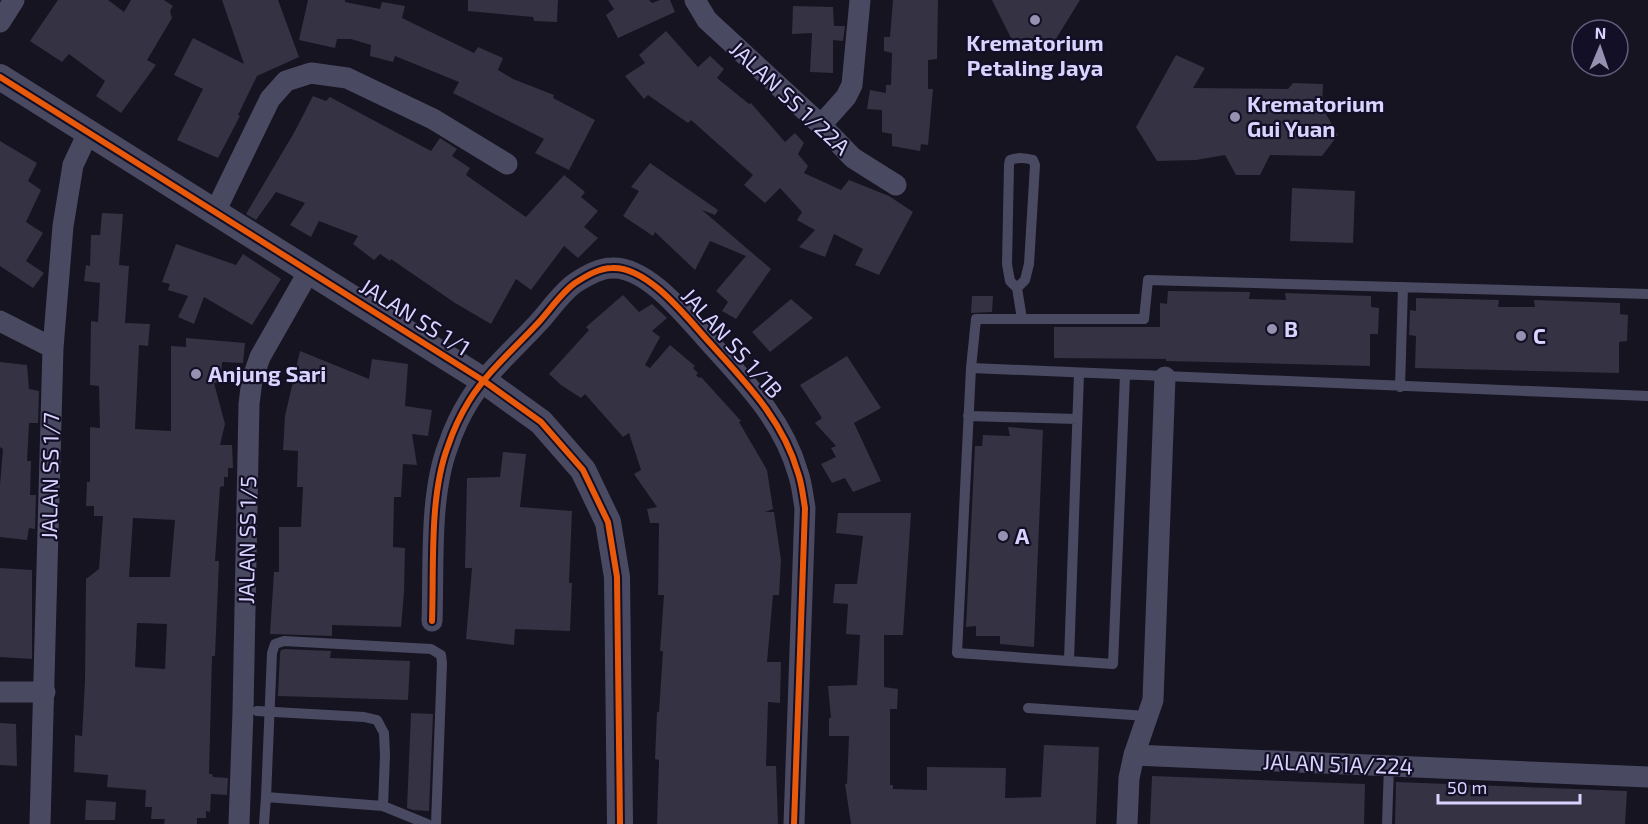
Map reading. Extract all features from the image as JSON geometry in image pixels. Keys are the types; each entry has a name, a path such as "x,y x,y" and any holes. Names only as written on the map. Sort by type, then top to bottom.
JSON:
{"street":[{"path":"0,22 14,0"},
{"name":"JALAN SS 1/22A","path":"695,0 707,20 821,125 853,158 896,185"},
{"path":"821,125 846,97 852,85 860,0"},
{"path":"215,212 270,99 286,81 311,73 347,78 433,119 507,164"},
{"name":"JALAN SS 1/1","path":"0,77 484,381 541,422 583,470 608,522 617,577 620,824"},
{"name":"JALAN SS 1/7","path":"40,824 53,348 63,226 73,165 88,133"},
{"name":"JALAN SS 1/1B","path":"432,621 439,478 448,446 468,402 484,381 573,284 592,272 613,267 633,272 664,295 747,384 769,411 785,440 799,474 805,508 794,824"},
{"name":"JALAN SS 1/5","path":"239,824 257,711 249,404 252,380 260,357 309,271"},
{"path":"0,321 53,348"},
{"path":"1127,824 1129,778 1134,755 1153,700 1165,377"},
{"path":"0,692 45,692"},
{"name":"JALAN 51A/224","path":"1134,755 1648,777"}],"lane":[{"path":"1017,288 1025,280 1029,264 1035,165 1033,160 1014,158 1009,165 1006,264 1010,281 1017,288 1022,319"},
{"path":"1125,375 1113,664 957,653 970,368 976,319 1144,319 1148,280 1648,294"},
{"path":"1400,387 1403,287"},
{"path":"970,368 1648,396"},
{"path":"1069,661 1079,373"},
{"path":"968,416 1077,419"},
{"path":"264,824 266,797 257,711 275,644 284,641 431,649 441,655 436,824"},
{"path":"1029,708 1147,716"},
{"path":"257,711 364,717 377,720 384,733 386,755 383,806"},
{"path":"1387,824 1389,766"},
{"path":"266,797 383,806 427,824"}],"building":[{"path":"58,0 108,0 124,12 131,0 164,0 173,6 170,11 172,18 147,60 156,65 121,113 96,96 105,81 69,54 62,62 30,41"},
{"path":"222,0 278,0 299,57 257,76 238,115 240,116 218,158 177,140 203,89 174,75 193,38 244,64"},
{"path":"308,0 345,0 345,2 380,9 382,2 405,6 402,18 474,53 478,47 503,58 498,70 513,79 554,95 553,98 595,120 569,170 535,153 544,139 453,93 459,82 395,56 393,62 370,56 371,45 351,39 337,39 335,48 299,40"},
{"path":"468,0 558,0 557,22 534,21 533,17 468,11"},
{"path":"608,0 649,0 652,3 670,0 675,12 618,38 606,15 614,9"},
{"path":"893,0 938,0 937,59 928,60 928,89 933,89 928,145 921,144 920,151 892,146 892,134 882,132 882,110 867,109 870,90 886,93 886,85 891,85 892,53 884,51 884,37 890,37"},
{"name":"Krematorium Petaling Jaya","path":"992,0 1080,0 1054,42 1012,40"},
{"path":"793,6 833,7 834,26 845,26 843,41 833,40 833,73 810,72 812,33 792,34"},
{"path":"666,31 698,67 710,56 724,69 717,78 749,104 751,103 785,142 795,133 804,143 798,154 808,166 804,173 841,190 849,180 889,196 913,212 879,275 855,265 863,249 834,234 825,257 799,247 815,230 797,220 802,212 780,188 765,203 744,185 753,175 691,120 688,123 648,95 644,99 625,76 645,63 639,55"},
{"name":"Krematorium Gui Yuan","path":"1176,55 1205,68 1193,88 1288,89 1293,83 1323,84 1322,107 1338,135 1322,156 1270,155 1260,175 1236,175 1225,155 1196,160 1157,161 1136,127"},
{"path":"313,96 326,101 330,97 431,151 440,138 457,149 452,156 470,168 466,175 526,217 564,175 585,192 581,197 598,211 584,227 598,238 578,258 564,246 531,290 516,279 491,324 455,303 391,259 390,261 380,254 374,260 353,244 358,236 319,221 311,237 290,225 305,203 276,192 256,220 246,214"},
{"path":"0,141 37,163 28,181 41,190 26,222 43,233 26,261 44,273 33,288 0,266"},
{"path":"650,163 718,210 715,215 702,210 771,269 736,319 722,311 728,302 716,291 746,256 710,241 695,270 655,232 653,236 623,216 639,191 631,187"},
{"path":"1292,188 1355,191 1353,243 1290,241"},
{"path":"102,213 123,214 119,265 129,266 125,323 150,324 148,346 139,345 135,429 171,431 171,346 186,347 186,338 245,343 243,363 222,362 221,383 214,383 225,424 220,445 232,445 233,468 228,468 228,477 224,477 224,486 220,487 215,561 219,561 215,656 212,656 209,774 213,777 228,778 227,795 211,794 210,812 206,811 206,818 197,818 197,824 164,824 165,819 151,819 152,807 145,807 146,790 107,787 108,775 74,772 75,735 82,736 86,579 99,569 103,516 94,516 94,506 86,506 87,482 90,482 90,427 100,428 99,386 90,385 91,321 98,322 100,283 84,281 86,265 90,266 91,235 100,235","holes":["133,518 175,520 170,577 129,577","137,623 167,624 165,669 135,667"]},
{"path":"176,244 236,265 243,254 281,279 252,325 204,297 194,324 178,317 188,296 168,290 170,284 162,282"},
{"name":"B","path":"1168,291 1250,292 1249,299 1286,300 1285,293 1371,296 1371,307 1379,308 1378,334 1370,334 1370,366 1166,361 1166,359 1054,358 1054,327 1160,327 1160,303 1167,304"},
{"path":"623,295 639,312 652,304 667,318 652,331 660,337 645,365 650,368 670,345 695,366 693,368 698,373 696,375 701,377 741,421 739,422 767,470 773,509 765,512 774,512 781,560 779,595 773,595 767,662 781,662 780,703 768,702 766,766 776,766 778,824 657,824 659,760 655,759 663,651 660,651 664,595 658,595 659,523 650,523 647,509 657,507 634,474 641,470 629,433 623,437 585,394 581,398 549,374 589,330 586,327"},
{"path":"972,296 993,296 992,312 971,313"},
{"name":"C","path":"1416,298 1499,300 1498,307 1535,307 1534,300 1620,303 1620,314 1628,315 1627,341 1619,342 1619,373 1415,368 1416,336 1409,335 1410,310 1416,311"},
{"path":"791,299 813,318 770,352 752,332"},
{"path":"300,351 369,379 372,359 408,364 405,406 432,410 428,436 412,434 417,465 403,464 401,497 394,497 393,547 405,548 401,627 332,625 332,636 270,634 274,572 279,572 279,527 301,527 303,487 297,487 298,451 283,450 285,416"},
{"path":"847,356 881,408 854,423 881,481 853,492 845,478 832,483 821,464 836,457 831,448 836,446 815,423 822,418 800,385"},
{"path":"0,362 27,365 29,389 39,391 38,423 29,423 27,461 31,461 30,495 36,495 35,529 29,528 27,540 0,537 3,449 0,447"},
{"name":"A","path":"1008,427 1043,430 1034,647 1000,644 1000,636 976,636 976,626 966,627 975,446 982,446 983,435 1010,436"},
{"path":"503,452 526,454 520,507 572,511 570,631 515,629 514,645 466,639 472,568 465,568 467,478 500,477"},
{"path":"838,513 911,513 903,635 884,635 884,687 898,689 897,709 890,709 890,785 893,785 893,789 927,790 927,767 1006,768 1005,798 1041,797 1044,745 1099,747 1096,824 851,824 845,784 847,784 849,736 829,736 829,718 831,718 828,686 857,685 860,635 846,634 848,604 833,603 835,584 857,584 863,536 836,533"},
{"path":"0,568 32,570 32,659 0,657"},
{"path":"285,649 331,651 330,658 410,661 408,700 278,696 280,653"},
{"path":"411,713 433,714 429,811 407,808"},
{"path":"0,723 16,724 17,766 0,765"},
{"path":"1152,776 1365,784 1364,824 1150,824"},
{"path":"1396,782 1627,791 1625,824 1395,824"},
{"path":"86,800 116,802 115,820 85,820"}],"cycle path":[{"path":"0,77 484,381 541,422 583,470 608,522 617,577 620,824"},
{"path":"432,621 435,509 438,487 450,440 469,401 493,370 575,283 607,268 626,270 639,276 679,308 762,403 783,436 799,477 805,508 794,824"}],"place":[{"name":"Krematorium Petaling Jaya","path":"1035,20"},
{"name":"Krematorium Gui Yuan","path":"1235,117"},
{"name":"B","path":"1272,329"},
{"name":"C","path":"1521,336"},
{"name":"Anjung Sari","path":"196,374"},
{"name":"A","path":"1003,536"}]}
